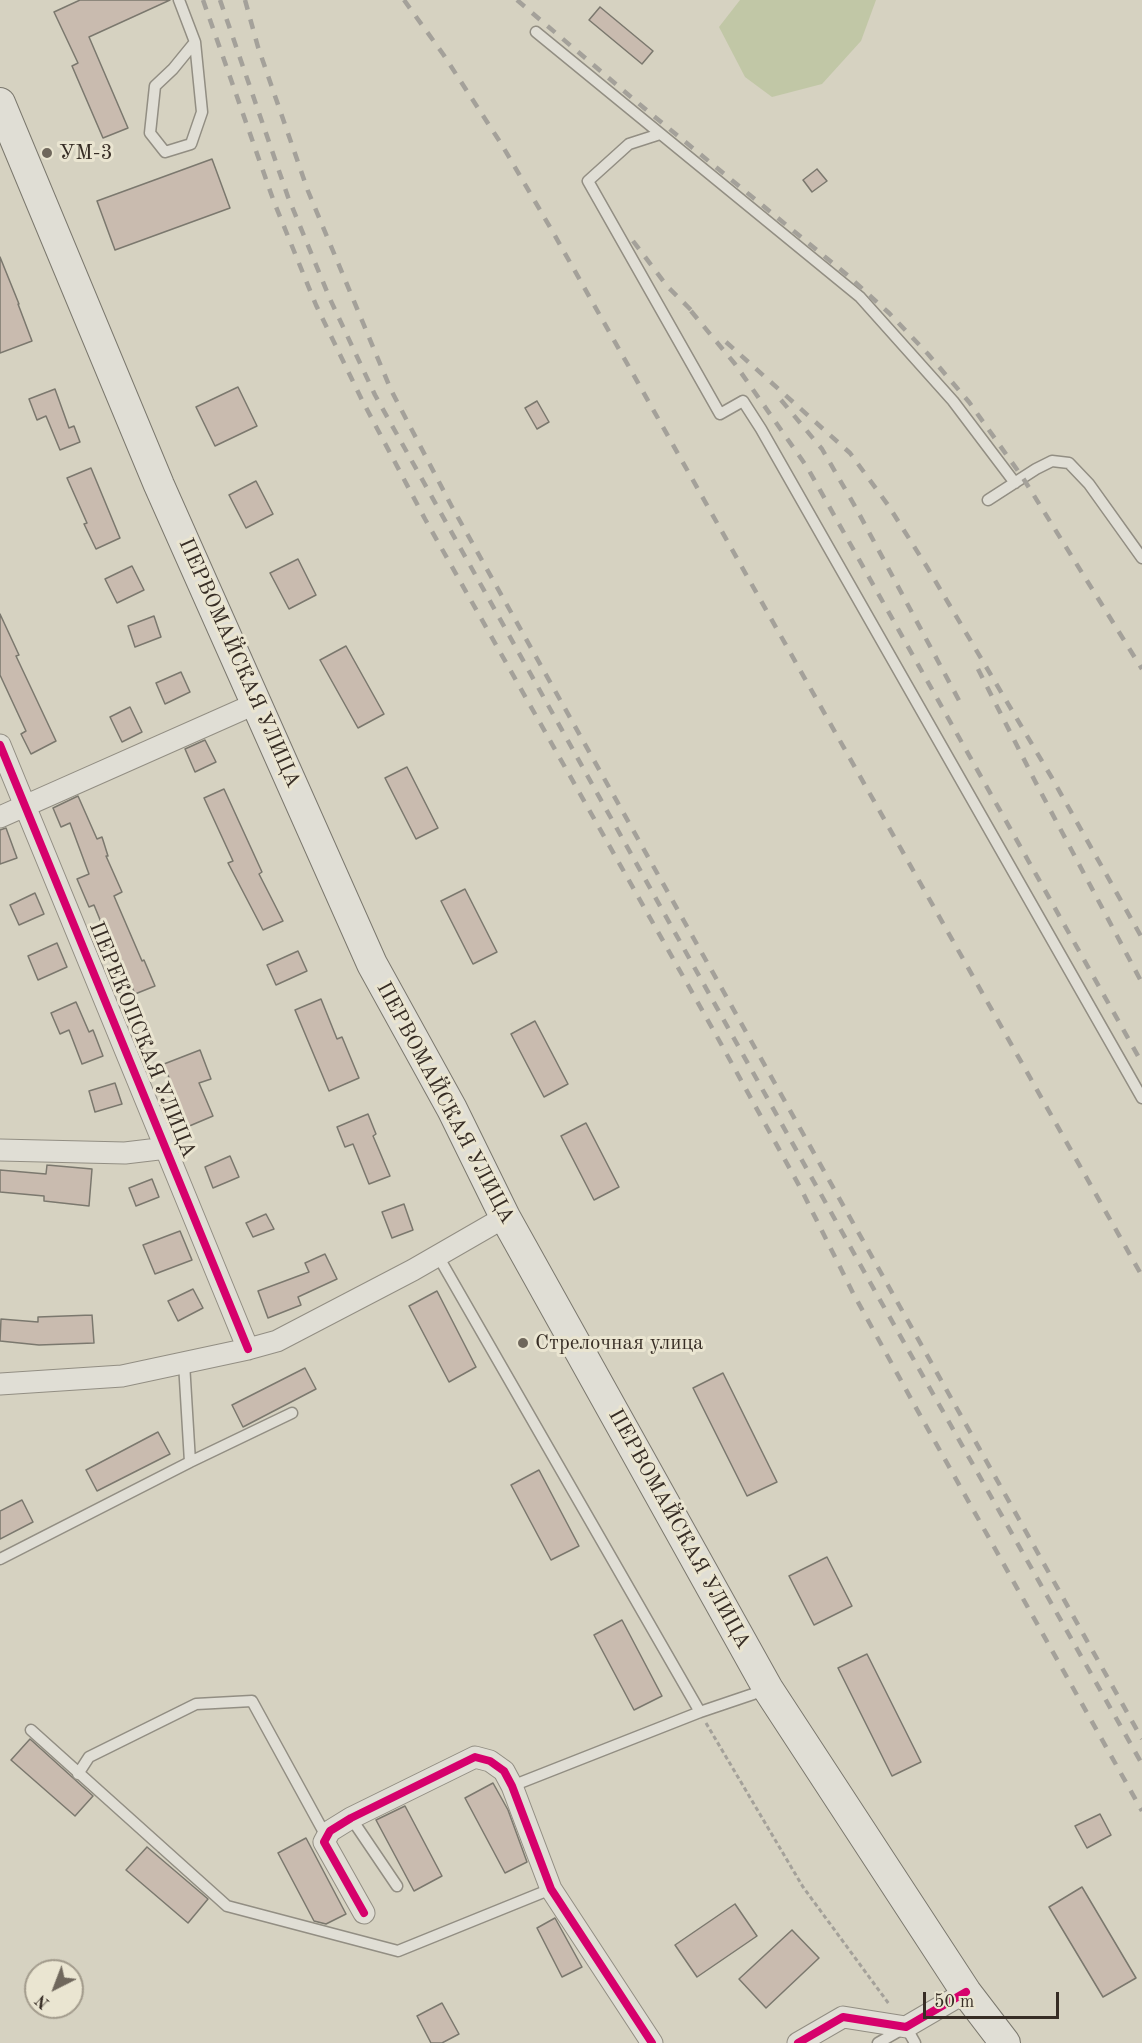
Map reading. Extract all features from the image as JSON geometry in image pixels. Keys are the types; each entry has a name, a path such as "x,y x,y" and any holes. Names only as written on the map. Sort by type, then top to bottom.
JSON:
{"main road":[{"name":"ПЕРВОМАЙСКАЯ УЛИЦА","path":"0,103 159,485 372,964 452,1109 505,1217 768,1689 966,1992 1005,2043"}],"street":[{"path":"0,817 257,703"},
{"name":"ПЕРЕКОПСКАЯ УЛИЦА","path":"0,745 248,1349"},
{"path":"0,1150 125,1153 167,1148"},
{"path":"0,1384 122,1376 277,1341 438,1256 505,1217"},
{"path":"364,1913 324,1842 330,1831 351,1818 475,1757 490,1761 504,1771 512,1786 551,1889 652,2043"},
{"path":"798,2043 843,2017 911,2035 966,1992"}],"lane":[{"path":"179,0 195,42 202,112 191,144 165,152 150,133 155,86 173,69 195,42"},
{"path":"536,32 860,297 954,401 1015,483"},
{"path":"660,134 629,144 588,181 720,414 743,401 761,429 1142,1098"},
{"path":"988,500 1052,461 1069,463 1089,483 1142,558"},
{"path":"438,1256 700,1712"},
{"path":"184,1363 190,1462"},
{"path":"0,1559 292,1413"},
{"path":"512,1786 700,1712 768,1689"},
{"path":"78,1774 88,1757 196,1704 252,1701 326,1836"},
{"path":"31,1730 227,1906 398,1951 551,1889"},
{"path":"351,1818 397,1886"},
{"path":"878,2043 911,2035"}],"path":[{"path":"700,1712 803,1887 911,2035"}],"green space":[{"path":"740,0 876,0 861,41 822,84 772,97 745,77 719,27"}],"building":[{"path":"80,0 170,0 89,37 128,128 103,138 72,66 78,63 54,12"},
{"path":"600,7 653,51 642,64 589,20"},
{"path":"212,159 230,208 115,250 97,201"},
{"path":"817,169 827,181 812,192 803,180"},
{"path":"0,257 32,341 0,353"},
{"path":"238,387 257,426 215,446 196,407"},
{"path":"55,389 69,428 74,426 80,442 60,450 46,416 37,420 29,399"},
{"path":"537,401 549,422 537,429 525,408"},
{"path":"91,468 120,538 96,549 67,478"},
{"path":"256,481 273,514 246,528 229,495"},
{"path":"298,559 316,595 289,609 270,573"},
{"path":"132,566 144,590 117,603 105,579"},
{"path":"0,614 19,655 16,656 56,741 31,754 21,734 26,731 0,675"},
{"path":"154,616 161,637 135,647 128,626"},
{"path":"346,646 384,714 358,728 320,660"},
{"path":"181,672 190,692 165,704 156,683"},
{"path":"130,707 142,732 122,742 110,717"},
{"path":"205,740 216,762 195,772 185,749"},
{"path":"407,767 438,828 416,839 385,778"},
{"path":"224,789 262,872 259,874 283,921 263,930 228,863 233,861 204,798"},
{"path":"78,796 97,839 102,837 108,856 106,856 122,892 114,896 155,986 135,994 115,948 112,949 94,905 89,907 77,879 89,874 70,823 61,827 53,808"},
{"path":"6,828 17,858 0,864 0,830"},
{"path":"465,889 497,952 473,964 441,901"},
{"path":"35,893 44,914 19,925 10,905"},
{"path":"57,943 67,967 38,980 28,956"},
{"path":"298,951 307,971 276,985 267,965"},
{"path":"321,999 337,1039 342,1037 359,1078 329,1091 295,1010"},
{"path":"76,1002 89,1032 93,1030 103,1056 82,1064 69,1030 60,1034 51,1013"},
{"path":"535,1021 568,1084 544,1097 511,1034"},
{"path":"200,1050 211,1079 199,1083 213,1116 187,1127 164,1064"},
{"path":"115,1083 122,1104 95,1112 89,1091"},
{"path":"368,1114 376,1134 373,1136 390,1176 369,1184 353,1144 345,1147 337,1127"},
{"path":"586,1123 619,1187 594,1200 561,1136"},
{"path":"230,1156 239,1177 213,1188 205,1167"},
{"path":"47,1165 92,1169 89,1206 44,1201 44,1196 0,1192 0,1170 46,1174"},
{"path":"152,1179 159,1197 136,1206 129,1188"},
{"path":"404,1204 413,1230 392,1238 382,1212"},
{"path":"266,1214 274,1229 253,1237 246,1223"},
{"path":"180,1231 192,1260 155,1274 143,1245"},
{"path":"325,1254 337,1279 298,1297 301,1305 268,1318 258,1291 309,1272 305,1263"},
{"path":"193,1289 203,1308 178,1321 168,1301"},
{"path":"437,1291 476,1367 449,1382 409,1306"},
{"path":"92,1315 94,1343 39,1345 0,1341 1,1319 38,1322 38,1317"},
{"path":"305,1368 316,1389 243,1427 232,1405"},
{"path":"723,1373 777,1482 747,1496 693,1388"},
{"path":"158,1432 170,1454 97,1491 86,1470"},
{"path":"539,1470 579,1546 551,1560 511,1485"},
{"path":"22,1500 33,1522 0,1539 0,1511"},
{"path":"827,1557 852,1606 814,1625 789,1576"},
{"path":"622,1620 662,1696 634,1710 594,1635"},
{"path":"867,1654 921,1762 892,1776 838,1668"},
{"path":"30,1739 93,1796 75,1816 11,1760"},
{"path":"493,1783 508,1810 527,1862 505,1873 465,1798"},
{"path":"405,1806 442,1876 414,1891 376,1820"},
{"path":"1100,1814 1111,1835 1087,1848 1075,1826"},
{"path":"306,1838 346,1914 326,1924 314,1921 278,1853"},
{"path":"147,1847 208,1899 188,1923 126,1870"},
{"path":"1082,1887 1136,1978 1103,1997 1049,1907"},
{"path":"735,1904 757,1936 697,1977 675,1945"},
{"path":"555,1918 582,1967 562,1977 537,1928"},
{"path":"792,1930 819,1958 766,2008 739,1979"},
{"path":"442,2003 459,2034 442,2043 431,2043 417,2016"}],"railway":[{"path":"203,0 274,202 316,305 362,400 425,519 801,1189 853,1293 915,1406 1142,1811"},
{"path":"220,0 288,197 330,299 375,395 871,1284 1142,1764"},
{"path":"245,0 258,47 308,191 391,390 451,505 1142,1739"},
{"path":"404,0 443,54 502,145 554,234 1142,1276"},
{"path":"517,0 846,274 889,313 928,354 969,402 1023,478 1142,669"},
{"path":"633,241 667,286 697,316"},
{"path":"691,311 735,364 807,467 1142,1063"},
{"path":"726,342 850,453 888,505 1052,778 1142,938"},
{"path":"781,400 822,449 962,706"},
{"path":"978,669 1142,983"}],"cycle path":[{"path":"0,745 248,1349"},
{"path":"364,1913 324,1842 330,1831 351,1818 475,1757 490,1761 504,1771 512,1786 551,1889 652,2043"},
{"path":"798,2043 843,2017 906,2027 966,1992"}],"place":[{"name":"УМ-3","path":"47,153"},
{"name":"Стрелочная улица","path":"523,1343"}]}
